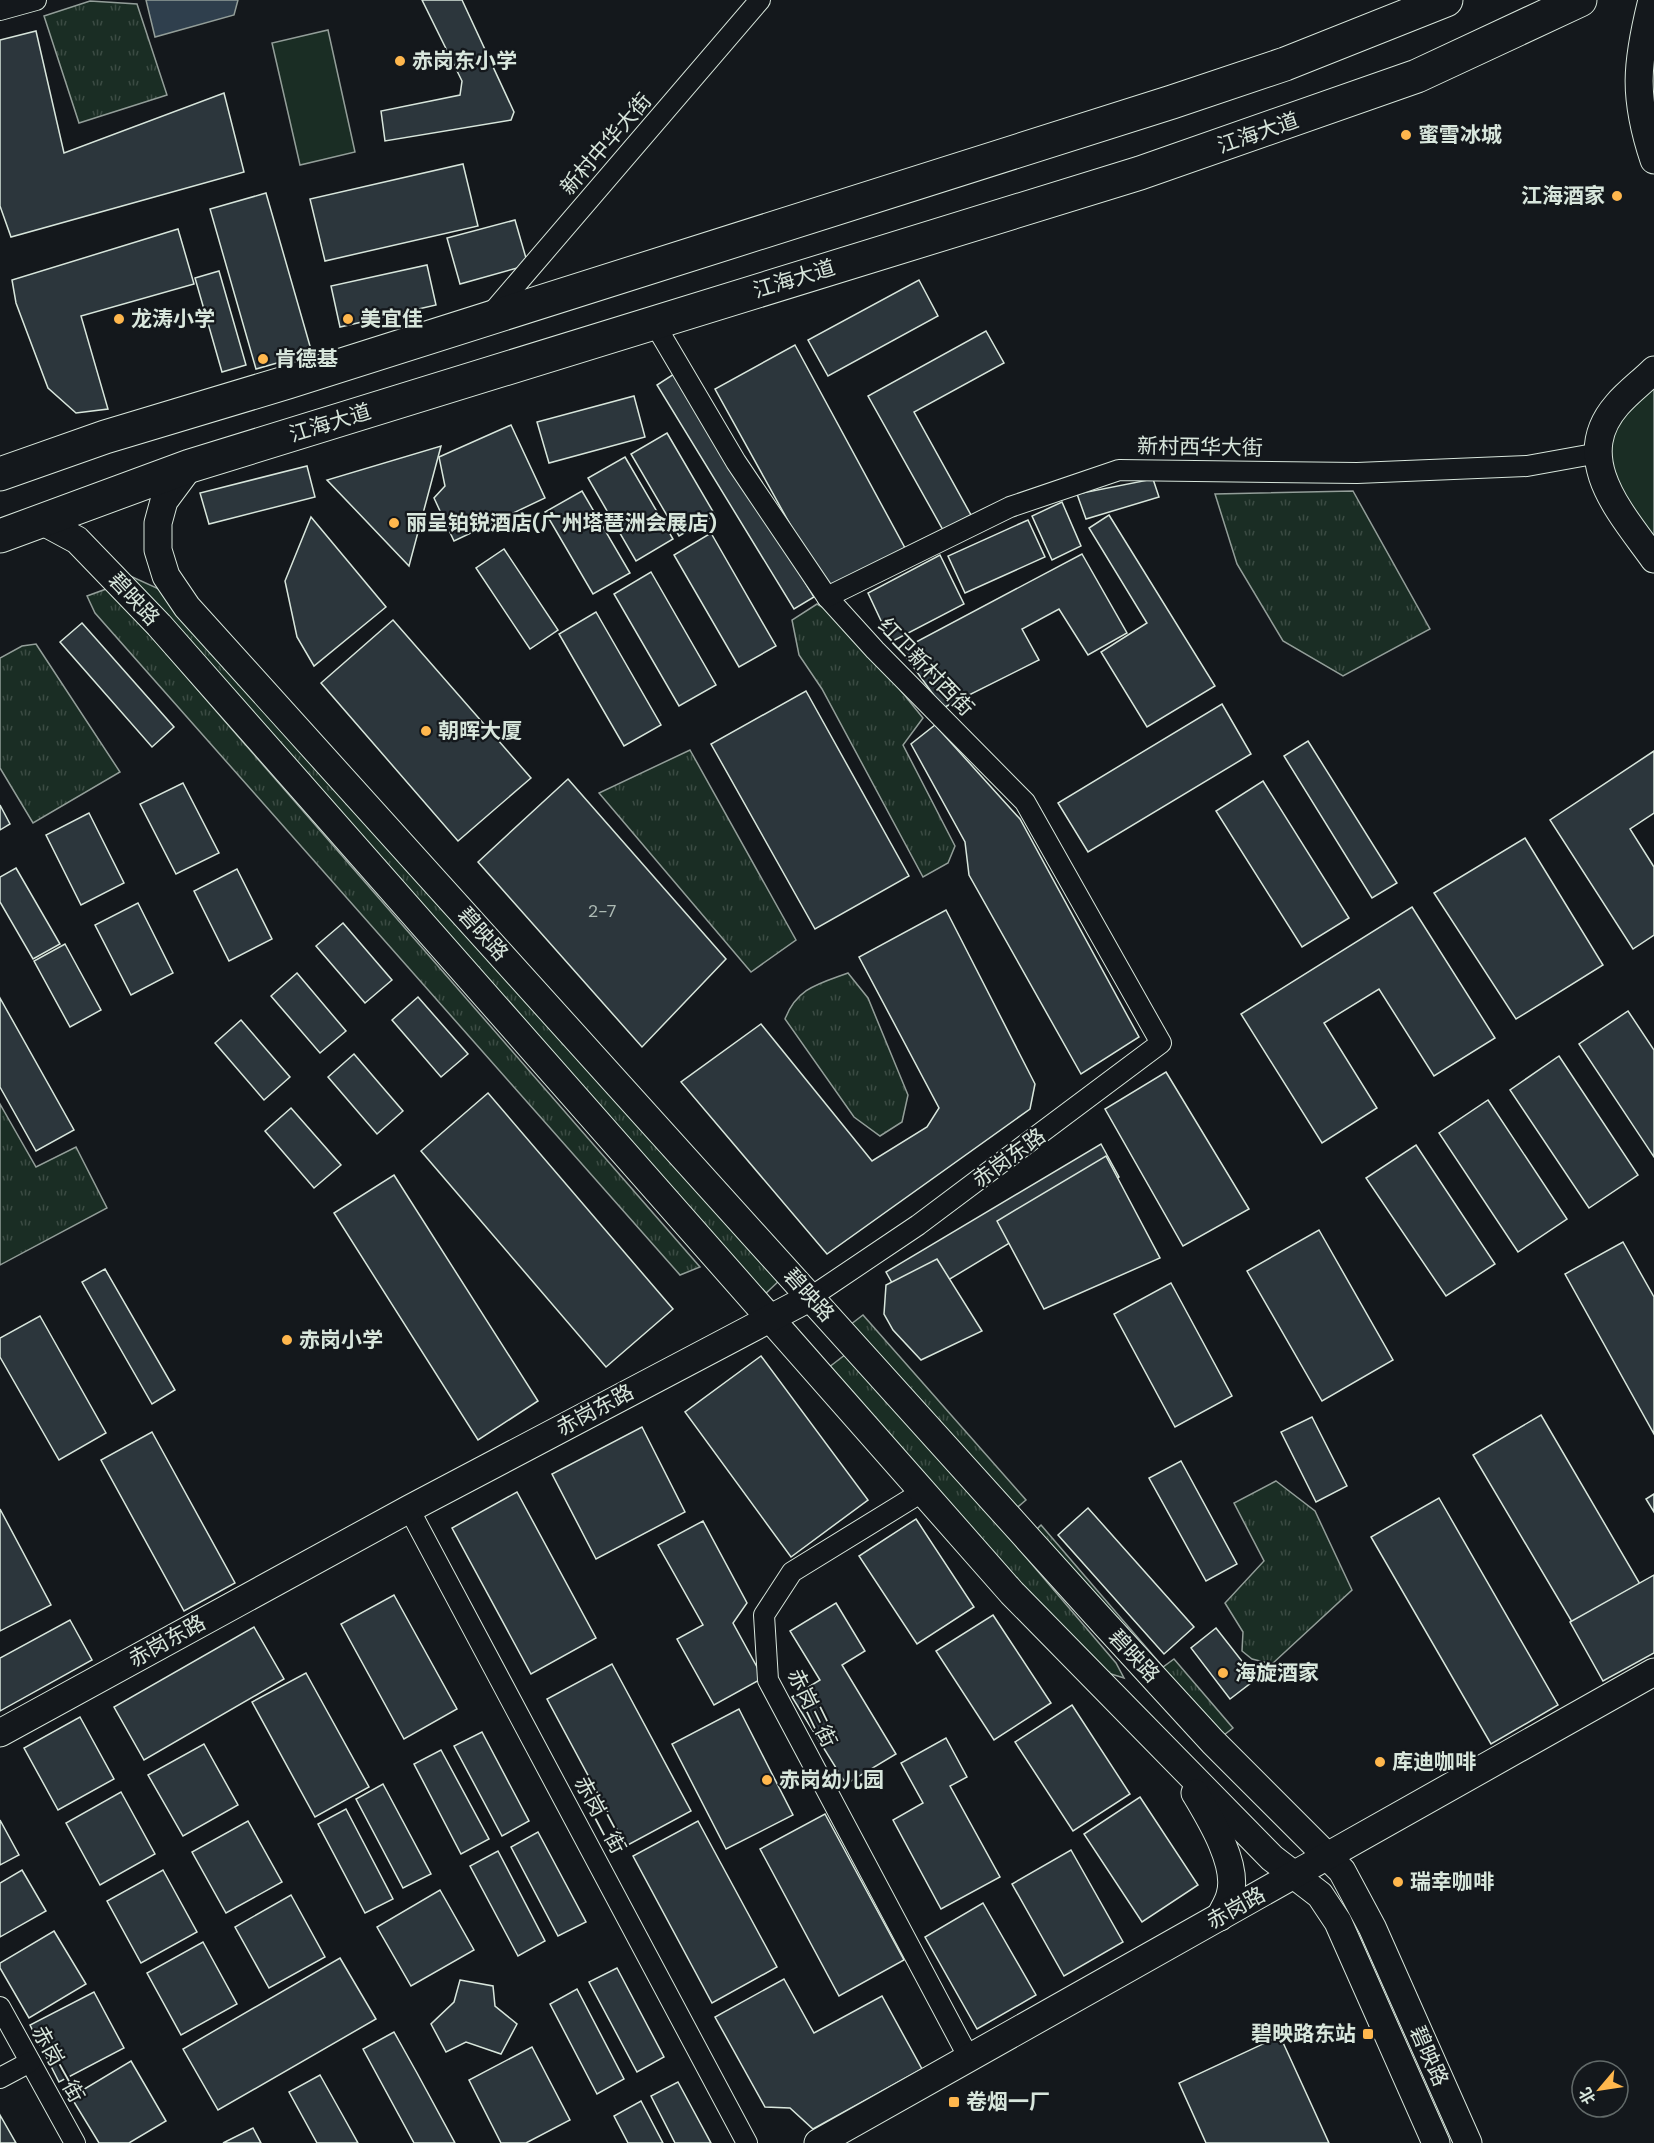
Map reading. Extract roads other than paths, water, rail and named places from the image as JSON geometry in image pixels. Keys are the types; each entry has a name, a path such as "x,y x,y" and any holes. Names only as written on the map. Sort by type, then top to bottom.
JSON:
{"highway":[{"path":"0,474 105,437 1172,102 1285,64 1446,0"},
{"name":"江海大道","path":"0,536 190,466 1129,176 1286,124 1417,76 1580,0"}],"main road":[{"path":"1653,0 1642,41 1637,91 1654,160"},
{"path":"1654,370 1616,406 1601,431 1598,465 1605,487 1654,559"},
{"name":"碧映路","path":"190,466 164,501 158,523 158,550 166,576 187,606 1205,1733 1342,1871 1372,1927 1468,2143"},
{"name":"碧映路","path":"40,520 77,540 124,587 922,1492 1067,1652 1272,1858 1320,1895 1338,1922 1436,2143"},
{"name":"赤岗东路","path":"0,1733 409,1509 811,1297"},
{"name":"赤岗路","path":"818,2143 1654,1672"},
{"path":"1175,1758 1209,1816 1227,1855 1232,1879 1230,1894 1220,1917"}],"street":[{"path":"0,10 36,0"},
{"name":"新村中华大街","path":"488,318 760,0"},
{"name":"红卫新村西街","path":"654,323 736,462 827,597 875,650 1025,802 1161,1043"},
{"name":"新村西华大街","path":"827,597 1010,507 1119,470 1357,473 1527,466 1599,453"},
{"name":"赤岗东路","path":"811,1297 918,1225 1161,1043"},
{"name":"赤岗三街","path":"922,1492 792,1572 765,1615 768,1680 969,2058"},
{"name":"赤岗二街","path":"409,1509 747,2143"},
{"name":"赤岗一街","path":"0,2007 75,2143"},
{"path":"0,2078 30,2062"}],"water":[{"path":"146,0 238,0 234,15 155,37"}],"place":[{"name":"赤岗东小学","path":"400,61"},
{"name":"蜜雪冰城","path":"1406,135"},
{"name":"江海酒家","path":"1617,196"},
{"name":"龙涛小学","path":"119,319"},
{"name":"美宜佳","path":"348,319"},
{"name":"肯德基","path":"263,359"},
{"name":"丽呈铂锐酒店(广州塔琶洲会展店)","path":"394,523"},
{"name":"朝晖大厦","path":"426,731"},
{"name":"赤岗小学","path":"287,1340"},
{"name":"海旋酒家","path":"1223,1673"},
{"name":"库迪咖啡","path":"1380,1762"},
{"name":"赤岗幼儿园","path":"767,1780"},
{"name":"瑞幸咖啡","path":"1398,1882"},
{"name":"碧映路东站","path":"1368,2034"},
{"name":"卷烟一厂","path":"954,2102"}]}
